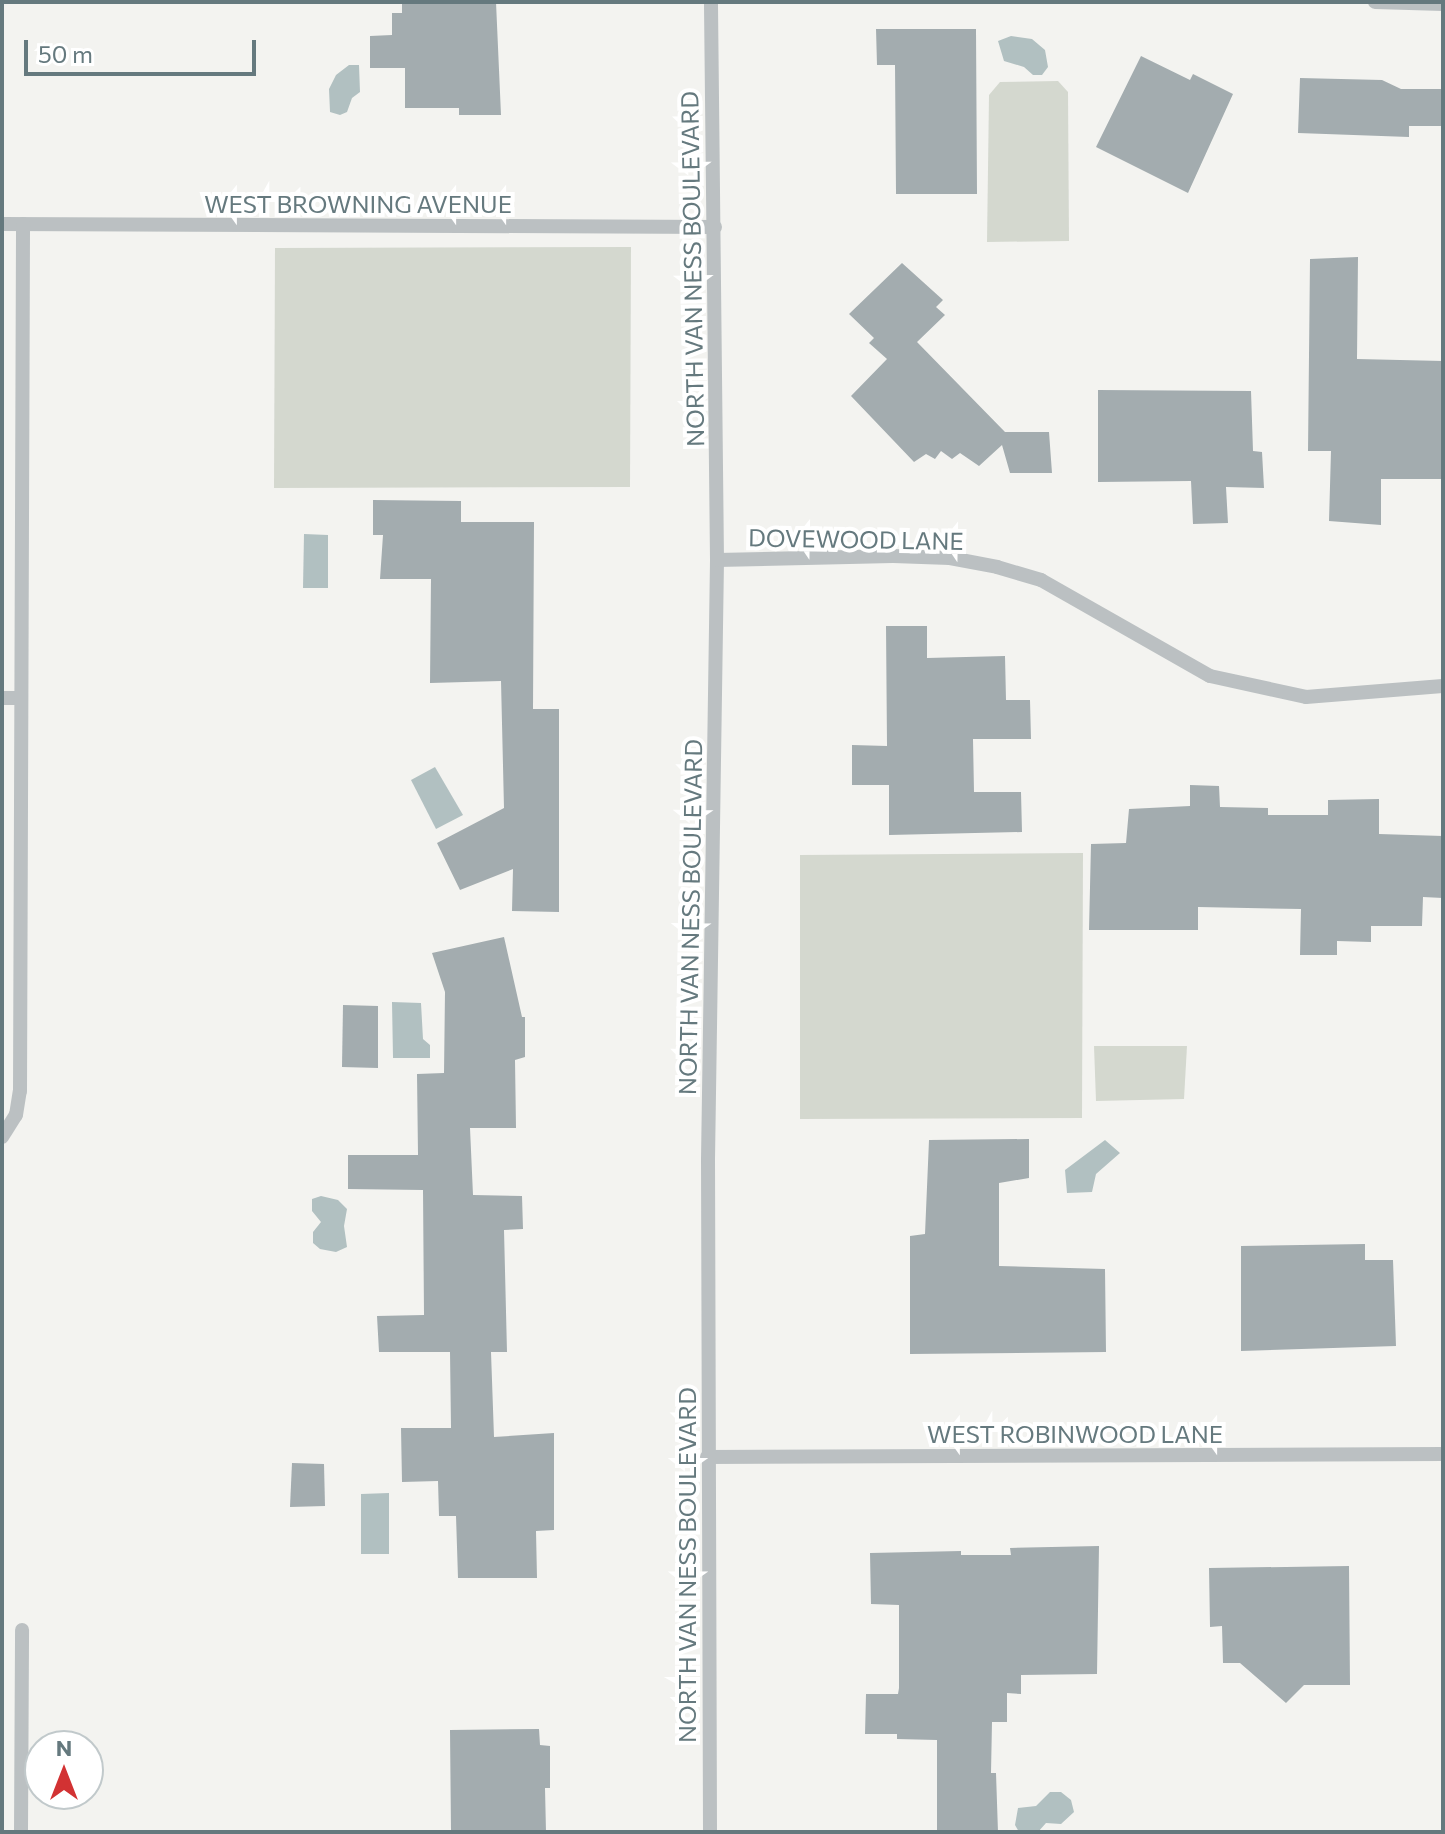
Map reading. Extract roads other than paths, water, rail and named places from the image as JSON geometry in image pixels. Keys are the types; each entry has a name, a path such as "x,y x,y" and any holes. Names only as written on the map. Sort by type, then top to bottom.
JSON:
{"street":[{"name":"NORTH VAN NESS BOULEVARD","path":"710,1832 707,1457 717,560 711,2"},
{"path":"1375,2 1443,4"},
{"name":"WEST BROWNING AVENUE","path":"2,224 715,227"},
{"path":"3,1136 16,1115 20,1091 23,224"},
{"name":"DOVEWOOD LANE","path":"717,560 893,556 950,558 1041,580 1210,676 1306,697 1443,686"},
{"path":"2,698 20,698"},
{"name":"WEST ROBINWOOD LANE","path":"707,1457 1443,1454"},
{"path":"21,1832 22,1630"}]}
